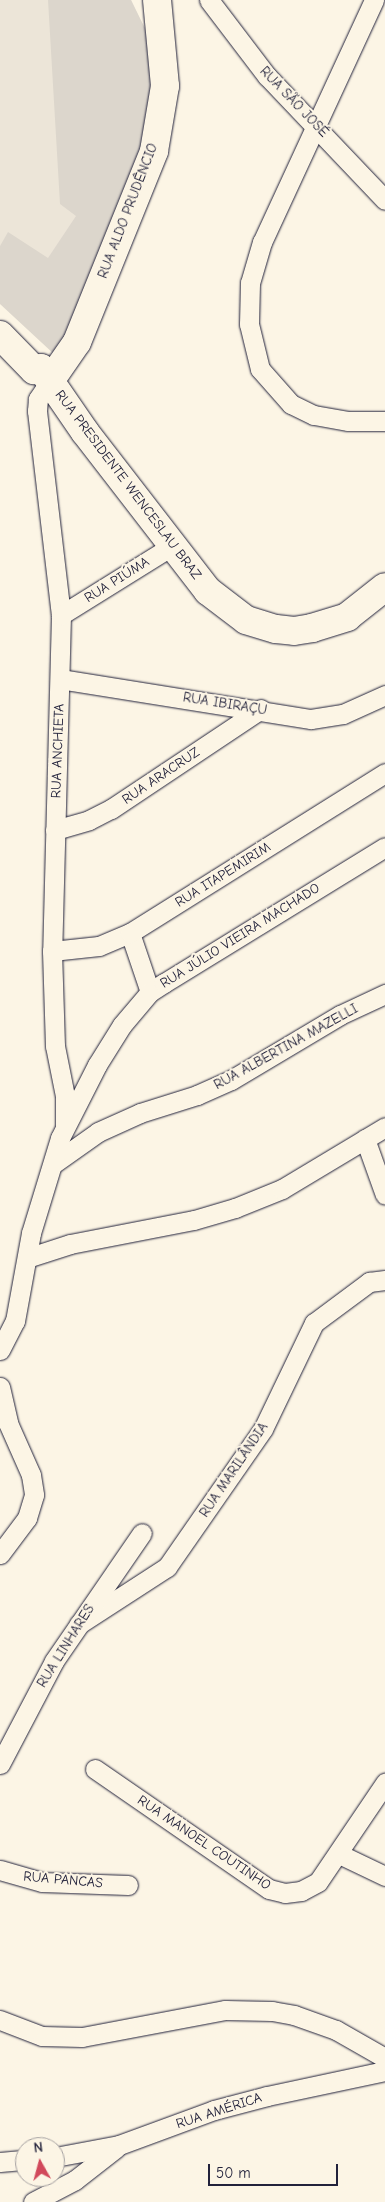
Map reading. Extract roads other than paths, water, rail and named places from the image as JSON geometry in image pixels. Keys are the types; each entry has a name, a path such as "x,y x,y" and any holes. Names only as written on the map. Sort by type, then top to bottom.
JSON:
{"street":[{"name":"RUA ALDO PRUDÊNCIO","path":"42,375 77,342 154,150 165,86 157,0"},
{"name":"RUA SÃO JOSÉ","path":"209,0 267,76 317,126 385,200"},
{"path":"374,0 274,215 255,263 248,303 252,347 260,370 291,404 321,417 356,422 385,421"},
{"name":"RUA PRESIDENTE WENCESLAU BRAZ","path":"0,335 42,375 172,546 219,601 246,620 276,629 294,631 330,623 362,608 385,587"},
{"name":"RUA PRESIDENTE WENCESLAU BRAZ","path":"0,346 20,355 42,375"},
{"name":"RUA ANCHIETA","path":"42,375 37,422 61,615 52,951 55,1046 65,1096 65,1126"},
{"name":"RUA PIÚMA","path":"61,615 172,546"},
{"name":"RUA IBIRAÇU","path":"60,679 261,709 311,719 343,714 385,696"},
{"name":"RUA ARACRUZ","path":"55,830 89,820 111,809 261,709"},
{"name":"RUA ITAPEMIRIM","path":"52,951 99,946 130,933 385,773"},
{"name":"RUA JÚLIO VIEIRA MACHADO","path":"0,1350 15,1321 31,1234 65,1126 108,1047 150,992 385,847"},
{"path":"130,933 150,992"},
{"name":"RUA ALBERTINA MAZELLI","path":"53,1164 98,1132 140,1113 197,1095 231,1080 340,1015 385,994"},
{"path":"28,1258 70,1244 194,1220 235,1208 282,1189 385,1127"},
{"path":"365,1139 385,1195"},
{"name":"RUA MARILÂNDIA","path":"79,1624 167,1567 263,1429 314,1322 369,1282 385,1280"},
{"path":"0,1387 8,1423 30,1475 34,1495 27,1518 0,1554"},
{"name":"RUA LINHARES","path":"0,1764 54,1661 142,1533"},
{"name":"RUA MANOEL COUTINHO","path":"95,1769 278,1892 294,1893 309,1889 327,1873 385,1783"},
{"path":"339,1854 385,1876"},
{"name":"RUA PANCAS","path":"0,1870 42,1882 128,1885"},
{"path":"0,2020 42,2036 82,2037 225,2010 272,2011 294,2014 336,2030 385,2058"},
{"name":"RUA AMÉRICA","path":"65,2155 119,2145 238,2103 385,2071"},
{"path":"33,2202 75,2180 119,2145"},
{"path":"0,2162 15,2161"}]}
